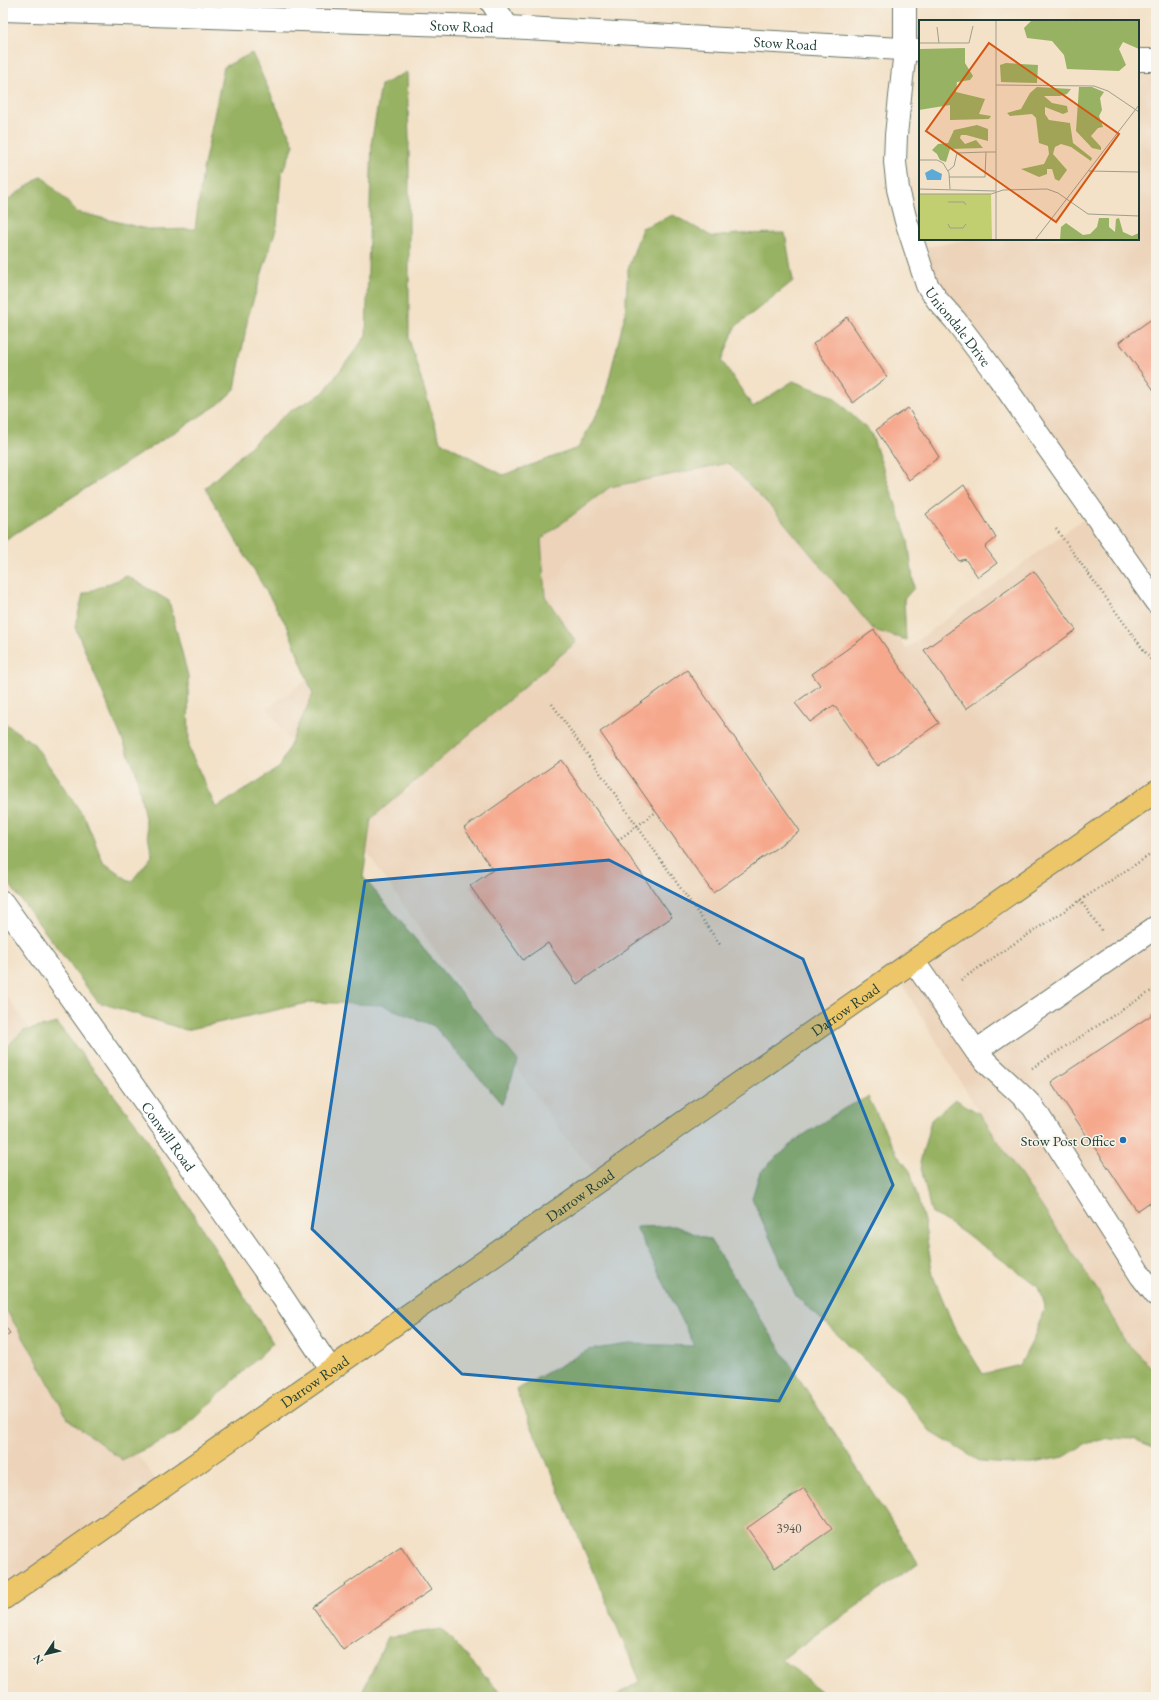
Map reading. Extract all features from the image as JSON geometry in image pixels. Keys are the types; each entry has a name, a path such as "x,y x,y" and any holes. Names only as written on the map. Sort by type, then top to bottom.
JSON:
{"main road":[{"name":"Darrow Road","path":"3,1600 914,962 1156,790"}],"street":[{"path":"492,3 508,27"},
{"name":"Uniondale Drive","path":"904,3 913,50 896,135 895,162 898,189 906,221 927,285 999,378 1156,602"},
{"name":"Stow Road","path":"3,10 508,27 913,50"},
{"path":"1139,60 1156,60"},
{"name":"Conwill Road","path":"3,904 263,1268 331,1370"},
{"path":"976,1051 1156,927"},
{"path":"914,962 976,1051 990,1068 1009,1083 1033,1107 1141,1276 1156,1295"}],"path":[{"path":"1056,529 1156,667"},
{"path":"552,704 721,946"},
{"path":"618,840 656,812"},
{"path":"938,997 1009,947 1156,851"},
{"path":"1080,900 1117,954"},
{"path":"1009,1083 1156,988"},
{"path":"1149,1203 1156,1214"}],"highlighted area":[{"path":"609,860 803,959 893,1185 779,1401 462,1374 312,1229 365,881"}],"shaded area":[{"path":"1139,72 1156,74 1156,590 934,282 927,247 966,240 1139,240"},
{"path":"722,381 906,649 1093,512 1156,602 1156,791 601,1180 564,1136 267,708"},
{"path":"1156,799 1156,1372 1124,1340 1098,1291 980,1114 902,984"},
{"path":"3,991 67,1081 3,1127"},
{"path":"3,1265 162,1489 3,1600"}],"green space":[{"path":"252,53 294,145 281,175 277,226 248,317 235,389 219,404 3,541 3,203 42,176 77,212 151,230 195,229 203,170 224,67"},
{"path":"407,72 409,139 409,339 440,441 503,475 578,448 603,403 625,315 628,269 642,228 673,215 713,237 737,234 785,233 793,281 735,327 722,361 753,407 793,381 832,396 871,433 908,540 914,588 904,599 906,640 874,630 773,509 728,463 610,487 541,539 545,596 576,642 371,819 363,877 518,1061 502,1104 434,1026 382,1005 312,1002 186,1030 98,1002 3,876 3,722 34,744 85,818 103,862 131,882 152,856 136,772 75,627 83,594 127,576 169,601 188,676 189,749 216,808 280,767 313,694 288,628 205,488 287,413 323,393 366,336 372,139 381,85"},
{"path":"57,1023 142,1131 273,1343 180,1432 122,1460 68,1419 35,1357 3,1305 3,1050 23,1031"},
{"path":"868,1097 898,1156 910,1171 924,1221 933,1276 954,1327 983,1374 1020,1365 1034,1338 1045,1306 1039,1287 975,1240 931,1212 920,1163 931,1120 955,1099 980,1114 1098,1291 1124,1340 1156,1372 1156,1448 1133,1439 1109,1438 1085,1444 1064,1457 1023,1465 981,1462 931,1432 899,1392 796,1296 752,1198 760,1172 799,1138 845,1108"},
{"path":"675,1226 710,1240 918,1563 782,1659 828,1697 614,1697 640,1681 516,1390 588,1350 629,1344 695,1346 636,1227"},
{"path":"442,1629 504,1697 360,1697 388,1637"}],"building":[{"path":"1156,316 1156,393 1119,342"},
{"path":"847,317 887,377 853,403 813,344"},
{"path":"908,408 939,457 909,480 876,430"},
{"path":"964,485 996,538 985,547 997,563 978,577 965,559 959,561 926,514"},
{"path":"1034,571 1076,630 966,709 924,650"},
{"path":"874,630 939,723 877,766 834,705 810,722 795,703 820,685 812,674"},
{"path":"687,670 800,831 713,893 600,732"},
{"path":"561,760 672,917 577,984 548,943 523,960 470,886 493,870 464,828"},
{"name":"Stow Post Office","path":"1156,1012 1156,1198 1137,1211 1051,1082"},
{"path":"3,1324 10,1333 3,1338"},
{"path":"804,1488 832,1529 775,1568 747,1528"},
{"path":"401,1546 431,1590 343,1650 313,1607"}],"place":[{"name":"Stow Post Office","path":"1123,1140"}]}
